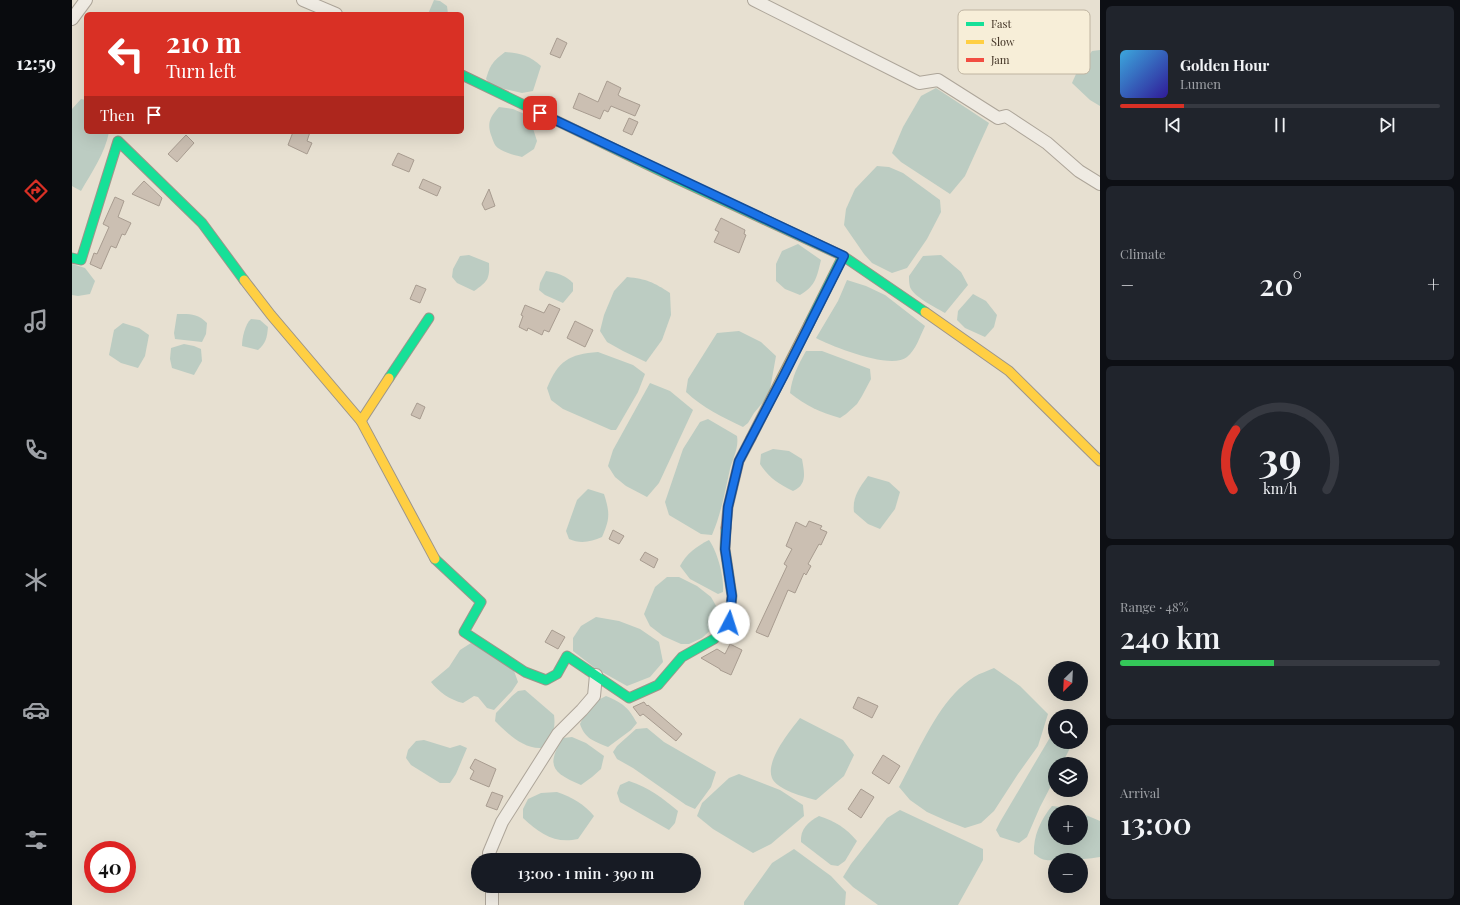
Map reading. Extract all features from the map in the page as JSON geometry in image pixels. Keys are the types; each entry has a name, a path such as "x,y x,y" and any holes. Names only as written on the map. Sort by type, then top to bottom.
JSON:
{"street":[{"path":"72,19 86,0"},
{"path":"304,0 331,12"},
{"path":"754,0 919,83 938,80 998,118 1006,116 1047,143 1079,171 1100,184"},
{"path":"464,76 668,175 844,256 1009,370 1100,461"},
{"path":"72,258 81,260 118,141 202,223 271,315 361,421 436,561 481,602 464,632 525,672 546,680 558,674 567,656 629,698 658,685 682,657 714,639 729,623 732,596 725,549 728,507 739,461 844,256"},
{"path":"361,421 429,318"},
{"path":"489,853 502,822 558,734 594,696 596,675"},
{"path":"492,893 492,905"}],"shaded area":[{"path":"434,0 440,1 447,6 448,12 429,12"},
{"path":"1100,50 1100,106 1090,100 1072,83 1076,74 1090,74 1090,54 1092,51"},
{"path":"505,52 524,55 541,66 533,91 522,93 492,86 486,79 492,64"},
{"path":"936,88 989,123 965,176 950,194 901,162 892,153 903,127 921,96"},
{"path":"81,99 84,100 84,134 108,134 94,170 81,191 72,186 72,109"},
{"path":"499,107 513,109 529,116 537,141 534,149 522,157 501,150 494,142 489,124 491,117"},
{"path":"877,166 889,167 903,173 940,200 941,212 927,239 907,268 892,273 872,263 844,225 846,209 855,189"},
{"path":"798,244 821,260 817,276 813,284 800,295 785,289 776,281 776,264 782,251"},
{"path":"469,255 489,263 487,280 474,291 457,283 452,277 453,269 460,256"},
{"path":"941,255 961,272 968,285 945,313 926,302 913,292 909,281 909,276 923,256"},
{"path":"72,264 85,268 95,281 90,294 78,296 72,295"},
{"path":"546,271 561,275 573,283 573,291 563,303 545,295 539,290 540,283"},
{"path":"627,277 650,282 670,293 671,315 662,340 646,362 607,342 600,331 604,315 614,291"},
{"path":"847,280 866,286 885,295 925,326 915,347 907,357 899,360 888,361 876,359 835,347 816,338 838,301"},
{"path":"973,294 986,301 997,315 994,327 985,337 965,328 957,320 958,311"},
{"path":"177,314 190,314 197,316 207,323 206,334 202,342 175,339 174,333"},
{"path":"251,319 260,320 268,327 266,340 258,350 242,346 244,331"},
{"path":"123,323 139,328 149,335 145,356 138,368 121,363 109,355 114,330"},
{"path":"739,331 761,342 776,356 769,395 748,423 743,427 720,416 692,398 686,392 688,379 717,333"},
{"path":"184,344 201,349 202,361 194,375 172,368 170,359 171,348"},
{"path":"806,351 822,351 870,369 871,379 862,396 857,404 840,418 802,402 790,393 796,371"},
{"path":"598,352 633,365 645,374 638,392 616,430 611,430 563,409 551,400 547,388 560,365 572,357"},
{"path":"650,383 670,391 693,410 659,483 647,497 626,486 615,477 608,466 613,450"},
{"path":"708,419 737,436 736,449 720,511 712,535 701,534 669,515 665,502 683,449 700,422"},
{"path":"773,449 789,451 802,459 804,468 803,481 798,488 793,491 771,477 760,464 761,454"},
{"path":"868,476 889,482 900,492 895,509 880,529 868,524 854,512 855,498"},
{"path":"588,489 604,494 608,511 607,525 602,537 586,542 577,542 569,539 566,531 577,500"},
{"path":"709,540 718,558 721,572 723,592 718,594 690,579 680,566 692,551"},
{"path":"667,577 679,577 697,586 711,597 719,611 714,627 702,638 689,644 681,644 663,636 650,626 644,614 655,587"},
{"path":"596,617 619,621 640,629 659,642 663,662 650,677 627,686 595,668 573,651 573,638 581,626"},
{"path":"471,643 513,668 518,682 512,691 494,710 487,708 478,697 474,696 463,703 449,698 431,682 449,667 460,650"},
{"path":"994,668 1020,686 1048,714 1038,746 994,811 981,823 965,828 927,812 910,800 899,787 930,727 940,712 961,687 979,674"},
{"path":"525,690 554,715 554,729 548,740 541,748 534,748 522,743 510,735 495,721 496,713 512,696 518,691"},
{"path":"606,696 624,706 631,713 637,723 631,730 608,747 587,736 580,724 590,707"},
{"path":"800,718 843,740 854,755 844,776 816,800 799,795 779,786 772,778 772,763 775,755 785,738"},
{"path":"647,728 664,742 716,772 711,787 695,809 686,805 633,768 617,759 613,752 617,746 636,729"},
{"path":"572,737 586,743 604,756 601,769 581,785 564,777 555,768 553,762 554,755 563,738"},
{"path":"424,740 450,748 460,745 467,748 456,774 450,783 440,783 411,765 406,758 408,750 416,741"},
{"path":"1048,741 1048,749 1070,749 1066,757 1048,757 1048,792 1027,837 1019,843 1000,837 996,830"},
{"path":"739,774 780,790 803,805 804,816 771,844 753,853 713,829 697,816 702,803 729,778"},
{"path":"629,781 655,793 678,811 675,823 669,830 620,802 617,793 620,785"},
{"path":"557,792 577,801 594,816 578,839 555,839 542,833 523,818 523,809 528,799 541,793"},
{"path":"900,810 983,849 983,860 958,905 878,905 853,887 843,877 851,864 887,818"},
{"path":"1048,811 1048,845 1088,845 1088,816 1100,821 1100,857 1088,859 1088,853 1048,853 1048,860 1042,859 1034,854 1036,834 1044,816"},
{"path":"819,816 840,826 849,832 857,841 845,861 838,866 831,865 801,842 803,830 811,821"},
{"path":"794,849 831,876 846,892 845,905 744,905 744,902 772,863"}],"building":[{"path":"557,38 567,43 560,58 550,54"},
{"path":"607,81 621,88 618,95 640,105 635,116 611,106 608,112 604,110 600,119 573,108 579,93 598,102"},
{"path":"629,118 638,122 632,135 623,131"},
{"path":"292,134 309,134 307,141 312,143 307,154 288,145"},
{"path":"186,135 194,143 177,162 168,154"},
{"path":"398,153 414,160 409,172 392,165"},
{"path":"423,179 441,187 437,196 419,188"},
{"path":"144,181 162,198 159,206 132,194"},
{"path":"489,189 495,206 485,210 482,204"},
{"path":"115,197 124,201 118,217 131,223 125,235 122,234 116,248 111,246 101,269 90,264 94,253 97,254 109,227 103,224"},
{"path":"721,218 745,230 744,234 746,235 739,253 714,242 719,232 715,230"},
{"path":"416,285 426,289 420,303 410,299"},
{"path":"549,304 560,309 549,332 544,330 542,335 528,328 527,331 519,327 523,316 521,315 525,305 544,313"},
{"path":"575,321 593,330 585,347 567,338"},
{"path":"417,403 425,407 420,419 411,415"},
{"path":"809,521 822,526 820,529 827,532 821,545 819,544 808,564 811,566 806,575 804,573 795,593 788,590 768,637 756,632 787,566 784,564 792,549 786,546 796,522 806,527"},
{"path":"613,530 624,536 619,544 609,539"},
{"path":"645,552 658,559 654,568 640,560"},
{"path":"552,630 565,637 558,649 545,642"},
{"path":"730,644 742,650 731,675 701,658 717,649 725,654"},
{"path":"858,697 878,706 872,718 853,708"},
{"path":"644,702 682,734 676,741 643,714 640,716 633,707"},
{"path":"883,755 900,766 889,784 872,773"},
{"path":"475,759 496,769 489,787 470,779 474,771 470,768"},
{"path":"861,789 874,797 861,818 848,809"},
{"path":"492,792 503,796 497,810 486,806"}],"traffic: fast":[{"path":"464,76 675,178 843,256 925,312"},
{"path":"72,258 81,260 118,141 202,223 244,280"},
{"path":"809,324 843,256"},
{"path":"389,378 429,318"},
{"path":"435,559 481,602 464,632 525,672 546,680 557,674 567,656 629,698 658,685 682,657 714,639 729,623 732,596 725,549 726,528"}],"traffic: slow":[{"path":"244,280 271,315 361,421 389,378"},
{"path":"925,312 1009,371 1100,461"},
{"path":"751,438 809,324"},
{"path":"361,421 435,559"}],"traffic: jam":[{"path":"726,528 728,507 739,461 751,438"}],"route":[{"path":"540,113 675,178 844,256 739,461 728,507 725,549 732,596 729,623"}]}
